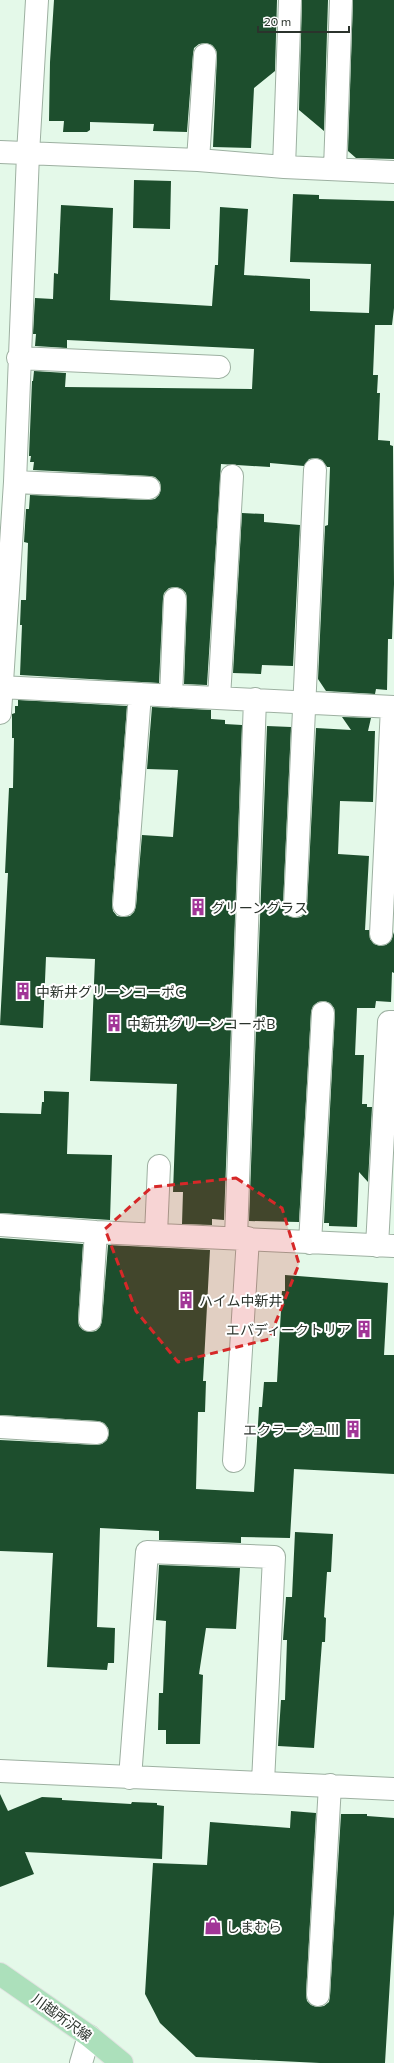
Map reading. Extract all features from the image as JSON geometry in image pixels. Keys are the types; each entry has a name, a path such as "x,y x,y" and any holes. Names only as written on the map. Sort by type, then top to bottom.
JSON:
{"main road":[{"name":"川越所沢線","path":"0,1974 90,2036 122,2063"}],"street":[{"path":"0,713 15,482 18,358 37,0"},
{"path":"284,167 290,0"},
{"path":"335,169 341,0"},
{"path":"198,160 205,55"},
{"path":"0,152 198,160 284,167 394,172"},
{"path":"18,358 218,367"},
{"path":"295,906 315,470"},
{"path":"219,698 232,476"},
{"path":"15,482 149,488"},
{"path":"171,696 175,599"},
{"path":"1,687 393,707 381,934"},
{"path":"124,905 140,694"},
{"path":"234,1461 242,1238 255,699"},
{"path":"310,1243 322,1013"},
{"path":"0,1225 96,1232 386,1246 388,1022 394,1022"},
{"path":"156,1234 159,1166"},
{"path":"90,1320 96,1232"},
{"path":"0,1427 97,1433"},
{"path":"130,1778 148,1552 274,1557 263,1782"},
{"path":"0,1771 394,1789"},
{"path":"318,1995 330,1785"},
{"path":"81,2063 90,2036"}],"highlighted area":[{"path":"236,1178 282,1208 299,1264 269,1339 178,1362 136,1311 105,1229 152,1187"}],"building":[{"path":"54,0 277,0 275,71 254,88 251,148 213,147 217,55 216,50 212,45 206,43 199,44 194,48 187,132 153,131 154,124 90,122 90,130 87,132 63,132 64,121 49,121 50,62"},
{"path":"302,0 328,0 324,131 299,110"},
{"path":"353,0 394,0 394,159 356,158 348,151"},
{"path":"134,180 171,181 170,229 133,228"},
{"path":"293,194 319,195 319,199 394,201 394,308 392,325 375,325 373,375 378,375 377,393 380,393 378,440 390,441 390,445 393,446 394,584 392,639 388,639 387,690 376,689 375,694 326,691 318,679 325,526 328,525 330,467 327,467 322,460 316,458 309,459 304,466 270,463 270,467 221,464 207,685 184,684 187,600 186,593 182,589 176,587 169,588 164,593 163,598 159,683 20,675 22,625 20,625 21,600 26,600 28,543 24,542 26,509 29,509 30,495 148,500 155,499 159,495 161,489 160,482 155,477 150,476 33,470 34,462 30,462 31,456 29,456 32,381 34,371 66,373 65,387 252,389 254,349 67,340 67,348 35,346 36,334 33,334 35,298 53,299 54,273 58,274 61,205 113,208 110,300 212,306 215,265 218,265 220,207 248,209 244,275 310,279 310,311 369,313 371,264 290,262"},
{"path":"242,513 264,514 264,522 300,525 293,666 262,665 261,674 233,673"},
{"path":"18,700 127,706 112,904 113,911 117,916 123,917 130,916 134,912 136,906 142,835 173,837 178,770 147,769 152,707 211,710 211,719 225,720 225,724 242,725 224,1220 212,1219 212,1225 182,1224 183,1192 173,1192 177,1084 90,1081 95,959 46,957 43,1028 0,1025 8,873 5,873 9,788 13,788 14,738 12,738 12,714 15,713 15,706 18,706"},
{"path":"342,717 371,718 368,731 375,731 373,802 340,801 338,854 369,856 365,930 369,930 370,939 374,944 380,946 386,945 391,941 394,932 394,973 392,972 391,1002 376,1001 375,1008 357,1008 355,1055 364,1055 362,1104 367,1104 367,1107 372,1107 368,1182 359,1172 357,1227 329,1226 329,1223 324,1223 335,1014 334,1008 330,1003 324,1001 318,1002 313,1006 311,1012 299,1222 249,1221 267,726 291,727 283,905 284,911 288,916 295,918 301,917 305,913 307,907 316,728 351,730"},
{"path":"44,1091 69,1092 67,1154 112,1155 110,1220 0,1213 0,1113 41,1114 42,1102 44,1102"},
{"path":"0,1238 83,1244 78,1320 79,1326 83,1330 90,1332 96,1331 100,1327 102,1321 108,1245 210,1250 203,1381 206,1381 205,1412 198,1412 196,1489 254,1492 259,1407 262,1407 264,1382 277,1382 282,1291 285,1291 285,1275 388,1283 384,1355 394,1355 394,1474 294,1469 290,1538 241,1537 241,1543 159,1540 159,1531 100,1528 97,1627 115,1628 114,1663 108,1663 107,1670 47,1667 53,1553 0,1551 0,1440 96,1445 102,1444 107,1440 109,1433 108,1428 104,1423 98,1421 0,1415"},
{"path":"295,1532 333,1534 331,1572 327,1572 324,1617 326,1618 325,1642 322,1642 314,1748 278,1746 281,1700 285,1700 287,1640 283,1640 286,1597 292,1597"},
{"path":"159,1565 240,1568 236,1629 206,1628 199,1674 203,1675 200,1744 166,1744 166,1730 158,1730 159,1693 163,1693 166,1621 156,1620"},
{"path":"0,1794 8,1811 42,1797 62,1798 62,1800 131,1804 132,1802 157,1803 157,1805 164,1806 162,1859 25,1852 34,1874 0,1887"},
{"path":"291,1811 316,1813 306,1994 307,2001 311,2005 317,2007 324,2006 329,2002 330,1996 341,1814 367,1814 367,1816 394,1818 394,1914 385,2063 320,2063 196,2057 160,2023 145,1994 153,1863 207,1865 210,1822 290,1828"}],"place":[{"name":"グリーングラス","path":"198,907"},
{"name":"中新井グリーンコーポC","path":"23,991"},
{"name":"中新井グリーンコーポB","path":"114,1023"},
{"name":"ハイム中新井","path":"186,1300"},
{"name":"エバディークトリア","path":"364,1329"},
{"name":"エクラージュⅢ","path":"353,1429"},
{"name":"しまむら","path":"213,1926"}]}
